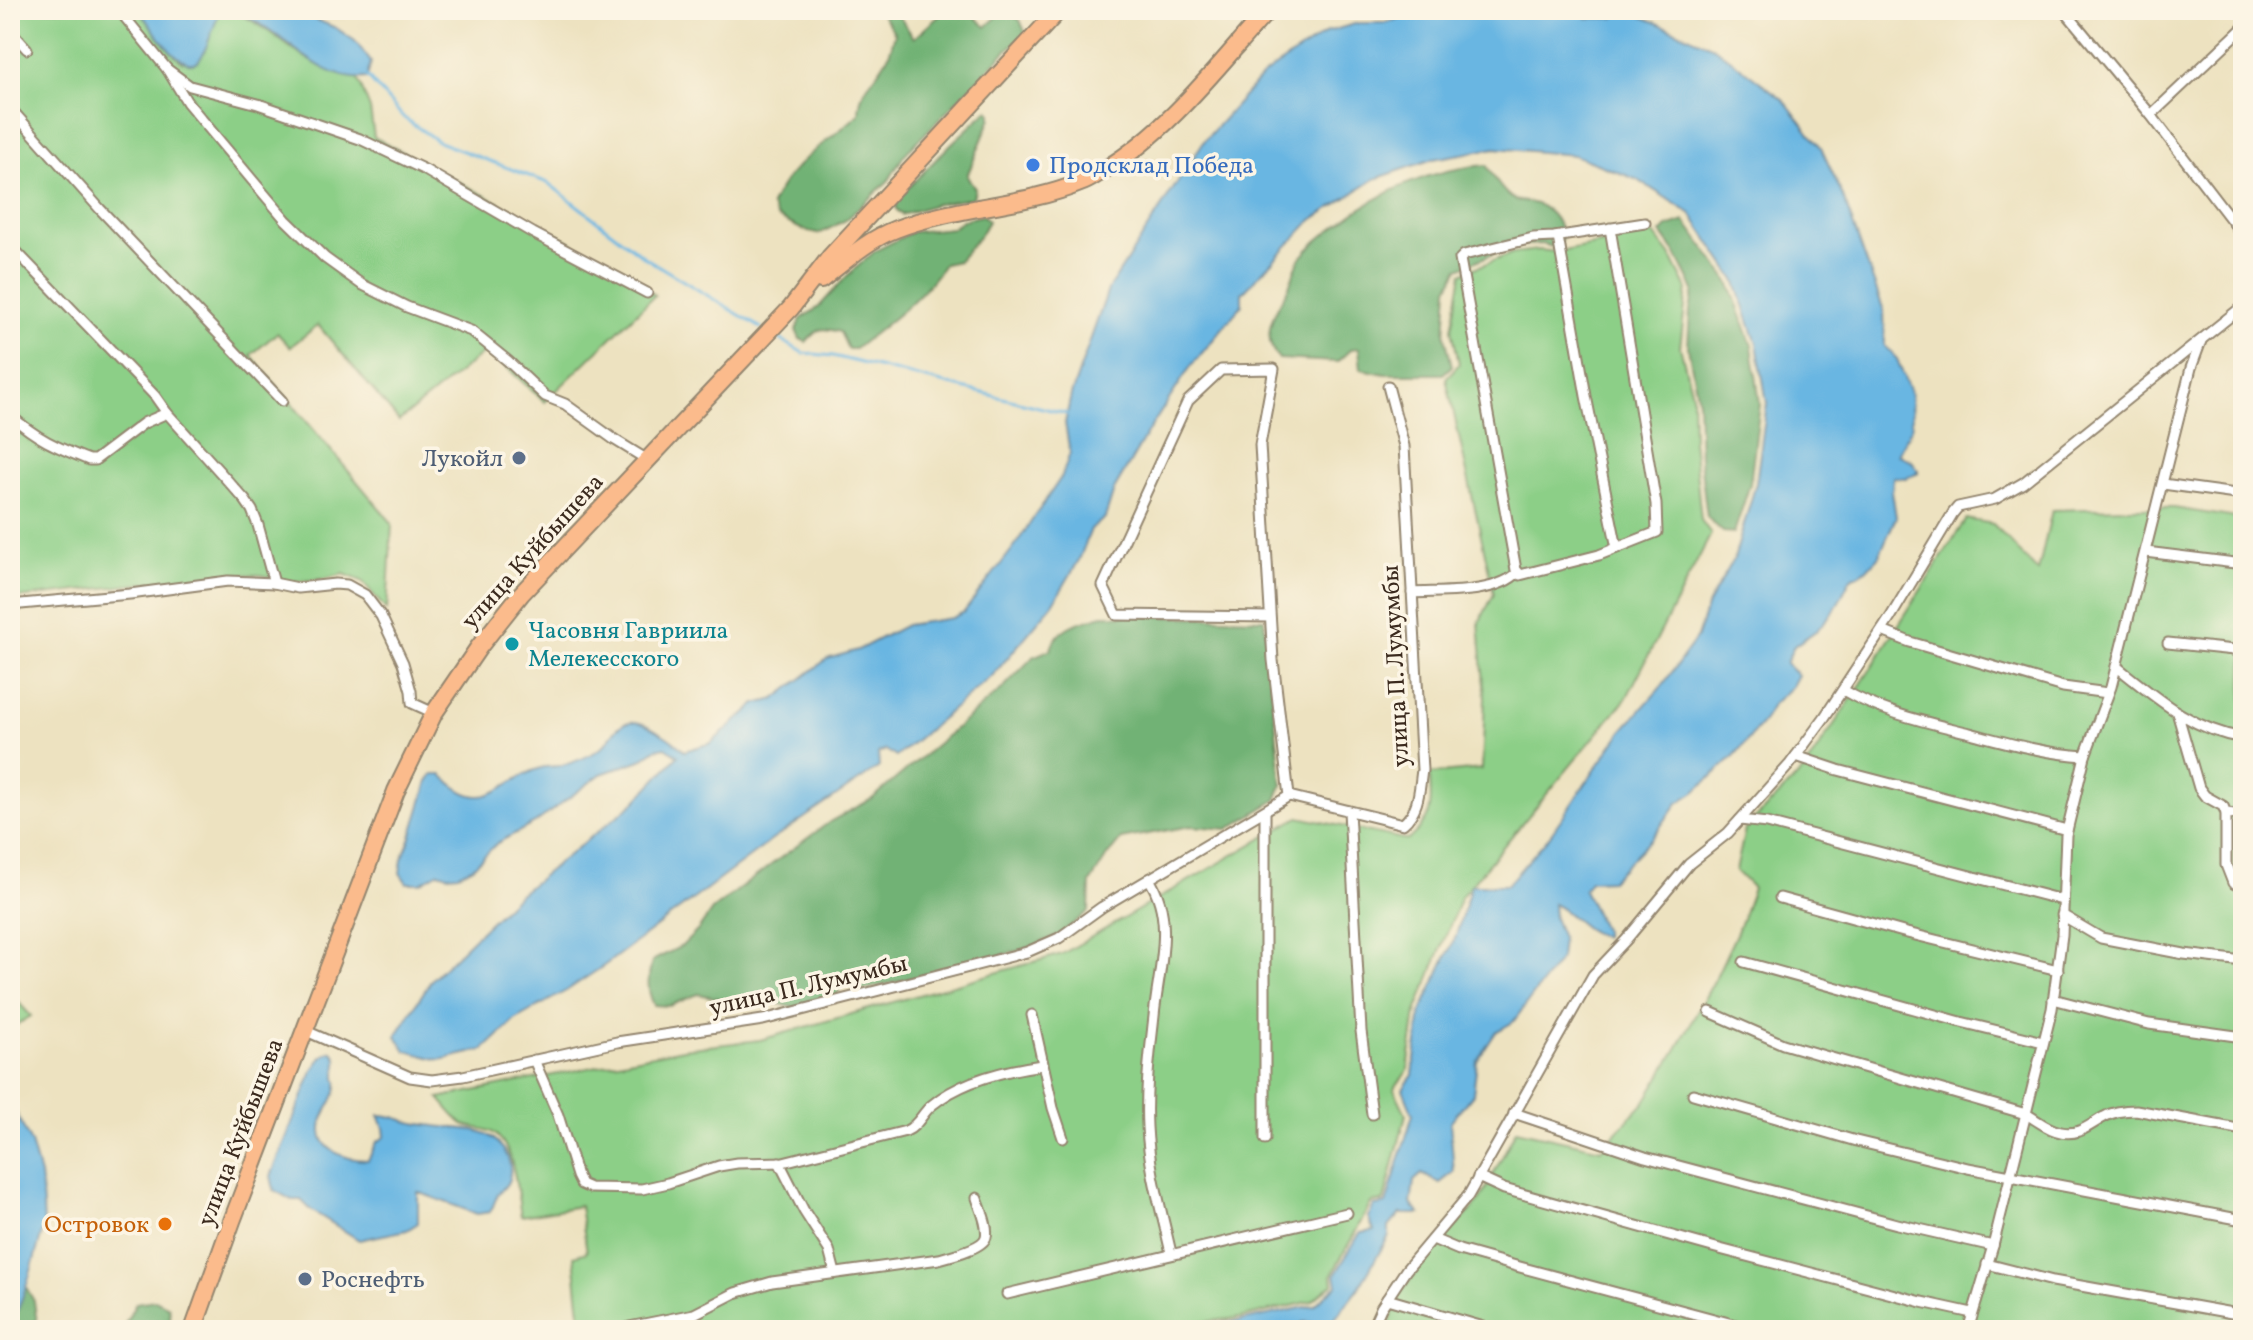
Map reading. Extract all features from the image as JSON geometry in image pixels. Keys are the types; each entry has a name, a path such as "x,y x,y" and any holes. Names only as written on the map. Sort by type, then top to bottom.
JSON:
{"highway":[{"name":"улица Куйбышева","path":"193,1330 396,791 434,713 479,647 521,594 796,302 830,257 1059,10"},
{"path":"796,302 860,248 896,229 944,215 1045,195 1083,182 1118,161 1166,122 1268,10"}],"street":[{"path":"119,10 167,69 187,102 286,220 325,258 361,284 407,307 471,331 545,396 565,404 646,459"},
{"path":"2067,11 2243,235"},
{"path":"2151,115 2243,28"},
{"path":"10,30 27,49"},
{"path":"167,69 190,86 258,104 360,139 425,170 533,233 647,293"},
{"path":"10,108 100,209 282,401"},
{"path":"1518,572 1460,259 1464,255 1533,238 1645,223"},
{"path":"1518,572 1520,575 1599,555 1657,532 1658,522 1610,228"},
{"path":"1558,237 1617,548"},
{"path":"10,245 155,396 252,510 274,583"},
{"path":"1371,1330 1406,1270 1468,1196 1593,975 1689,864 1728,833 1796,756 1882,631 1945,523 1958,507 1995,499 2023,483 2243,306"},
{"path":"1968,1330 1993,1246 2053,999 2058,970 2067,830 2085,756 2116,666 2191,368 2201,341"},
{"path":"1270,617 1117,615 1103,586 1188,401 1221,370 1274,369 1260,445 1273,660 1289,796"},
{"name":"улица П. Лумумбы","path":"304,1030 410,1077 432,1080 617,1042 763,1020 1027,952 1059,938 1102,907 1289,796 1403,824 1411,817 1418,803 1422,770 1404,446 1388,386"},
{"path":"10,415 50,445 95,460 144,423 167,413"},
{"path":"2163,484 2243,495"},
{"path":"2146,552 2243,564"},
{"path":"1412,593 1500,584 1518,572"},
{"path":"10,605 228,581 274,583 298,588 347,585 372,602 388,628 405,671 412,703 434,713"},
{"path":"1882,631 2063,687 2108,693"},
{"path":"2168,643 2243,651"},
{"path":"2116,666 2192,722 2243,738"},
{"path":"1843,690 1880,709 1911,718 2055,754 2085,756"},
{"path":"2177,712 2199,788 2205,796 2223,806 2226,813 2226,865 2233,883 2243,888"},
{"path":"1796,756 2067,830"},
{"path":"1265,811 1265,1139"},
{"path":"1349,811 1361,1031 1372,1114"},
{"path":"2226,813 2243,815"},
{"path":"1740,820 1767,823 2062,900"},
{"path":"1149,879 1161,903 1164,940 1154,1015 1147,1128 1152,1172 1171,1253"},
{"path":"1780,898 2058,970"},
{"path":"2062,915 2101,938 2184,954 2243,961"},
{"path":"1744,962 2043,1042"},
{"path":"2053,999 2149,1024 2243,1037"},
{"path":"1710,1012 1783,1044 2026,1114 2062,1132 2073,1133 2085,1129 2120,1110 2136,1110 2243,1130"},
{"path":"1032,1015 1042,1065 1063,1138"},
{"path":"534,1060 558,1115 581,1184 590,1188 628,1189 654,1187 719,1166 779,1162 906,1131 914,1127 929,1107 958,1090 997,1073 1042,1065"},
{"path":"1693,1094 1856,1141 2010,1177 2243,1220"},
{"path":"1514,1113 1645,1157 1897,1224 1993,1246"},
{"path":"779,1162 804,1211 829,1250 835,1273"},
{"path":"1478,1177 1504,1189 1702,1244 1972,1313"},
{"path":"629,1327 694,1314 735,1293 772,1282 939,1259 962,1253 986,1238 987,1230 977,1198"},
{"path":"1007,1294 1347,1213"},
{"path":"1433,1239 1459,1250 1755,1330"},
{"path":"1987,1264 2053,1281 2243,1315"},
{"path":"1387,1299 1494,1330"}],"green space":[{"path":"10,10 139,10 182,62 204,52 217,15 224,10 244,17 310,60 358,79 370,109 374,137 559,235 655,295 545,402 487,350 399,421 318,325 290,347 277,333 251,355 392,523 387,611 362,581 344,574 291,582 261,575 224,574 10,599"},
{"path":"881,10 903,10 899,16 914,38 946,10 967,10 986,27 1004,10 1020,20 1026,34 904,155 889,180 846,220 819,234 801,229 777,217 771,205 799,165 859,114 862,97 887,58 895,33"},
{"path":"988,110 991,118 967,176 975,188 973,198 936,204 902,215 896,208 897,199"},
{"path":"1486,165 1510,197 1538,204 1551,214 1559,224 1561,243 1559,249 1543,244 1512,246 1459,268 1448,288 1445,336 1452,366 1443,374 1385,374 1361,369 1359,348 1351,349 1337,362 1279,359 1270,343 1270,326 1298,263 1312,245 1353,213 1388,192 1445,171"},
{"path":"983,215 988,221 958,261 944,264 915,299 855,349 848,349 840,332 829,329 818,331 806,342 800,339 796,330 801,319 819,307 875,251 912,232 952,228 963,220"},
{"path":"1685,221 1729,282 1752,346 1760,404 1750,484 1734,533 1723,532 1707,517 1700,459 1698,401 1688,348 1694,290 1676,254 1661,233 1667,227"},
{"path":"1653,233 1670,255 1687,289 1680,347 1692,394 1701,520 1711,534 1626,699 1461,897 1416,1012 1408,1070 1394,1089 1406,1114 1384,1201 1371,1203 1332,1275 1333,1284 1312,1301 1240,1318 1085,1330 623,1330 623,1327 581,1322 574,1256 587,1252 580,1206 521,1216 511,1160 502,1141 492,1132 462,1123 439,1098 683,1049 760,1040 1062,954 1299,817 1408,840 1430,811 1430,774 1482,769 1485,697 1479,623 1494,594 1446,378 1459,364 1452,329 1462,273 1513,253 1538,250 1559,252"},
{"path":"2174,508 2243,519 2243,1330 1388,1330 1398,1296 1432,1252 1479,1202 1516,1130 1601,1149 1644,1103 1714,981 1737,932 1753,888 1736,871 1745,829 1803,771 1966,519 1993,524 2038,572 2052,510"},
{"path":"1103,615 1264,619 1282,785 1276,800 1228,829 1191,826 1121,839 1090,883 1089,911 1059,935 1026,949 860,991 844,972 837,997 794,1008 777,1003 743,1003 698,994 669,1006 654,1005 648,983 652,961 682,946 712,910 772,864 831,821 872,799 1002,689 1033,657 1051,649 1065,630"},
{"path":"10,993 31,1016 10,1029"},
{"path":"26,1287 34,1301 38,1330 14,1330 13,1322"},
{"path":"155,1300 169,1307 172,1330 122,1330 136,1303"}],"water":[{"path":"139,10 224,10 218,17 203,55 191,63 174,54"},
{"path":"224,10 293,10 336,28 355,41 371,62 367,78 351,78 321,67 255,21"},
{"path":"1451,10 1580,10 1587,18 1613,18 1622,10 1627,10 1714,47 1784,100 1821,148 1842,194 1884,311 1885,346 1897,359 1911,395 1912,427 1898,454 1912,461 1919,473 1906,478 1893,477 1896,517 1879,556 1866,570 1851,578 1834,611 1817,630 1794,646 1786,663 1798,675 1792,686 1772,705 1763,722 1735,755 1695,792 1678,803 1651,839 1611,880 1590,881 1584,890 1604,937 1553,904 1554,918 1562,938 1560,959 1513,1022 1496,1032 1477,1061 1473,1094 1450,1122 1454,1172 1440,1183 1422,1174 1414,1181 1411,1204 1420,1214 1400,1214 1389,1227 1389,1236 1358,1289 1330,1325 1304,1322 1296,1326 1296,1330 1161,1330 1240,1321 1315,1305 1337,1285 1335,1275 1360,1233 1374,1231 1368,1217 1374,1206 1386,1204 1413,1114 1403,1089 1413,1075 1421,1012 1456,936 1471,885 1507,885 1548,838 1622,731 1662,686 1697,637 1708,604 1734,559 1756,483 1767,403 1757,344 1735,280 1691,214 1638,180 1574,155 1495,148 1433,159 1375,179 1312,220 1242,293 1242,305 1191,366 1149,430 1114,490 1105,518 1091,529 1079,560 1053,604 994,674 896,757 886,750 878,753 879,767 772,840 605,965 516,1019 483,1050 440,1060 406,1051 396,1036 432,979 517,896 635,802 678,756 666,747 656,749 641,760 601,774 535,823 497,843 472,868 458,874 439,872 420,883 407,883 400,873 402,859 433,775 442,775 470,795 482,796 541,768 564,765 590,755 604,746 617,729 631,722 651,728 684,751 711,743 756,704 775,699 827,659 858,650 906,625 952,618 964,612 1014,547 1062,476 1070,453 1065,423 1071,395 1108,290 1204,141 1263,75 1327,32 1358,23 1383,23 1417,14 1443,14"},
{"path":"332,1051 337,1060 337,1087 323,1118 321,1132 328,1147 342,1156 368,1160 377,1142 385,1137 379,1115 485,1134 498,1143 510,1163 508,1182 498,1194 490,1212 477,1214 418,1192 418,1223 407,1230 359,1240 311,1210 301,1200 292,1200 274,1190 271,1176 314,1068 323,1056"},
{"path":"10,1101 31,1143 40,1175 44,1226 14,1330 10,1330"}],"waterway":[{"path":"365,74 404,118 439,142 548,183 644,257 761,328"},
{"path":"775,336 803,353 833,356 1067,414"}],"place":[{"name":"Продсклад Победа","path":"1033,165"},
{"name":"Лукойл","path":"519,458"},
{"name":"Часовня Гавриила Мелекесского","path":"512,644"},
{"name":"Островок","path":"165,1224"},
{"name":"Роснефть","path":"305,1279"}]}
